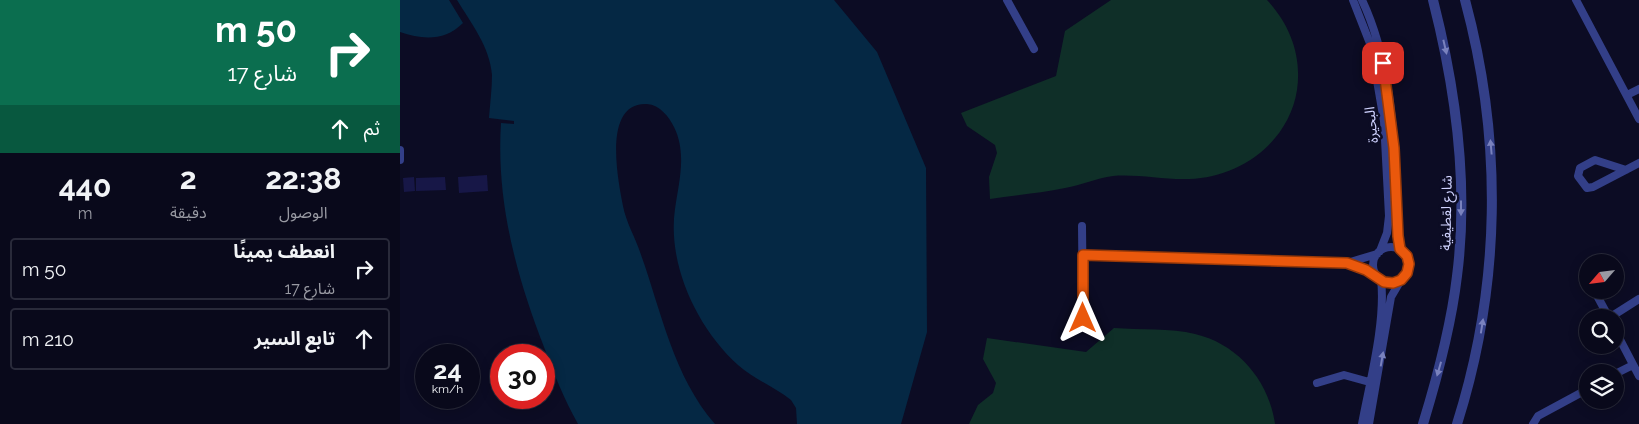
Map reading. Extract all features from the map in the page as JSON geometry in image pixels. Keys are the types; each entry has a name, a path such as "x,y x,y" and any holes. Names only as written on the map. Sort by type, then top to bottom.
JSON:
{"street":[{"path":"1007,0 1034,49"},
{"name":"البحيرة","path":"1353,0 1366,19"},
{"name":"البحيرة","path":"1362,0 1390,148 1400,249"},
{"name":"شارع لقطيفية","path":"1423,424 1449,329 1458,274 1461,215 1456,110 1446,51 1432,0"},
{"path":"1457,424 1472,374 1485,309 1491,251 1493,195 1487,108 1480,65 1465,0"},
{"path":"1576,0 1639,119"},
{"path":"1627,95 1639,89"},
{"name":"البحيرة","path":"1378,252 1387,233 1389,216 1390,148"},
{"path":"400,150 400,160"},
{"path":"1626,170 1595,160 1580,168 1578,176 1582,184 1589,188 1639,164"},
{"path":"1082,226 1083,318"},
{"path":"1083,255 1347,263 1388,247 1400,249 1407,256 1409,264 1407,273 1391,297 1369,424"},
{"path":"1362,424 1382,306 1374,262 1378,252"},
{"path":"1347,263 1388,283 1401,280"},
{"path":"1623,309 1639,300"},
{"path":"1624,348 1639,376"},
{"path":"1624,370 1633,365"},
{"path":"1317,383 1344,374 1377,385"},
{"path":"1533,424 1538,416 1579,394"}],"green space":[{"path":"1111,0 1267,0 1288,30 1298,65 1297,90 1292,109 1284,126 1273,141 1259,154 1226,172 1208,177 1180,179 1113,176 1056,190 990,199 989,177 997,153 995,145 967,126 961,113 1056,76 1065,31"},
{"path":"1114,328 1186,332 1211,339 1225,346 1249,367 1258,379 1272,408 1275,424 969,424 978,405 993,393 996,383 983,359 987,338 1086,352"}],"water":[{"path":"400,0 449,0 463,23 456,29 441,36 425,37 400,32"},
{"path":"457,0 834,0 877,52 926,168 927,332 901,424 797,424 796,408 791,400 744,370 723,350 698,314 688,294 676,251 675,209 681,168 678,137 672,123 664,112 647,104 633,107 624,115 618,129 616,144 618,179 623,206 678,364 701,405 715,424 578,424 555,374 555,344 543,344 517,265 505,209 500,152 501,123 514,124 514,121 489,118 492,75 488,55"}],"building":[{"path":"487,175 488,191 459,193 458,177"},
{"path":"414,177 415,191 404,192 403,178"},
{"path":"445,177 446,190 416,191 416,178"}],"route":[{"path":"1083,318 1083,255 1347,263 1376,275 1384,282 1393,283 1401,280 1407,273 1409,264 1407,256 1400,249 1398,236 1394,148 1383,63"}]}
